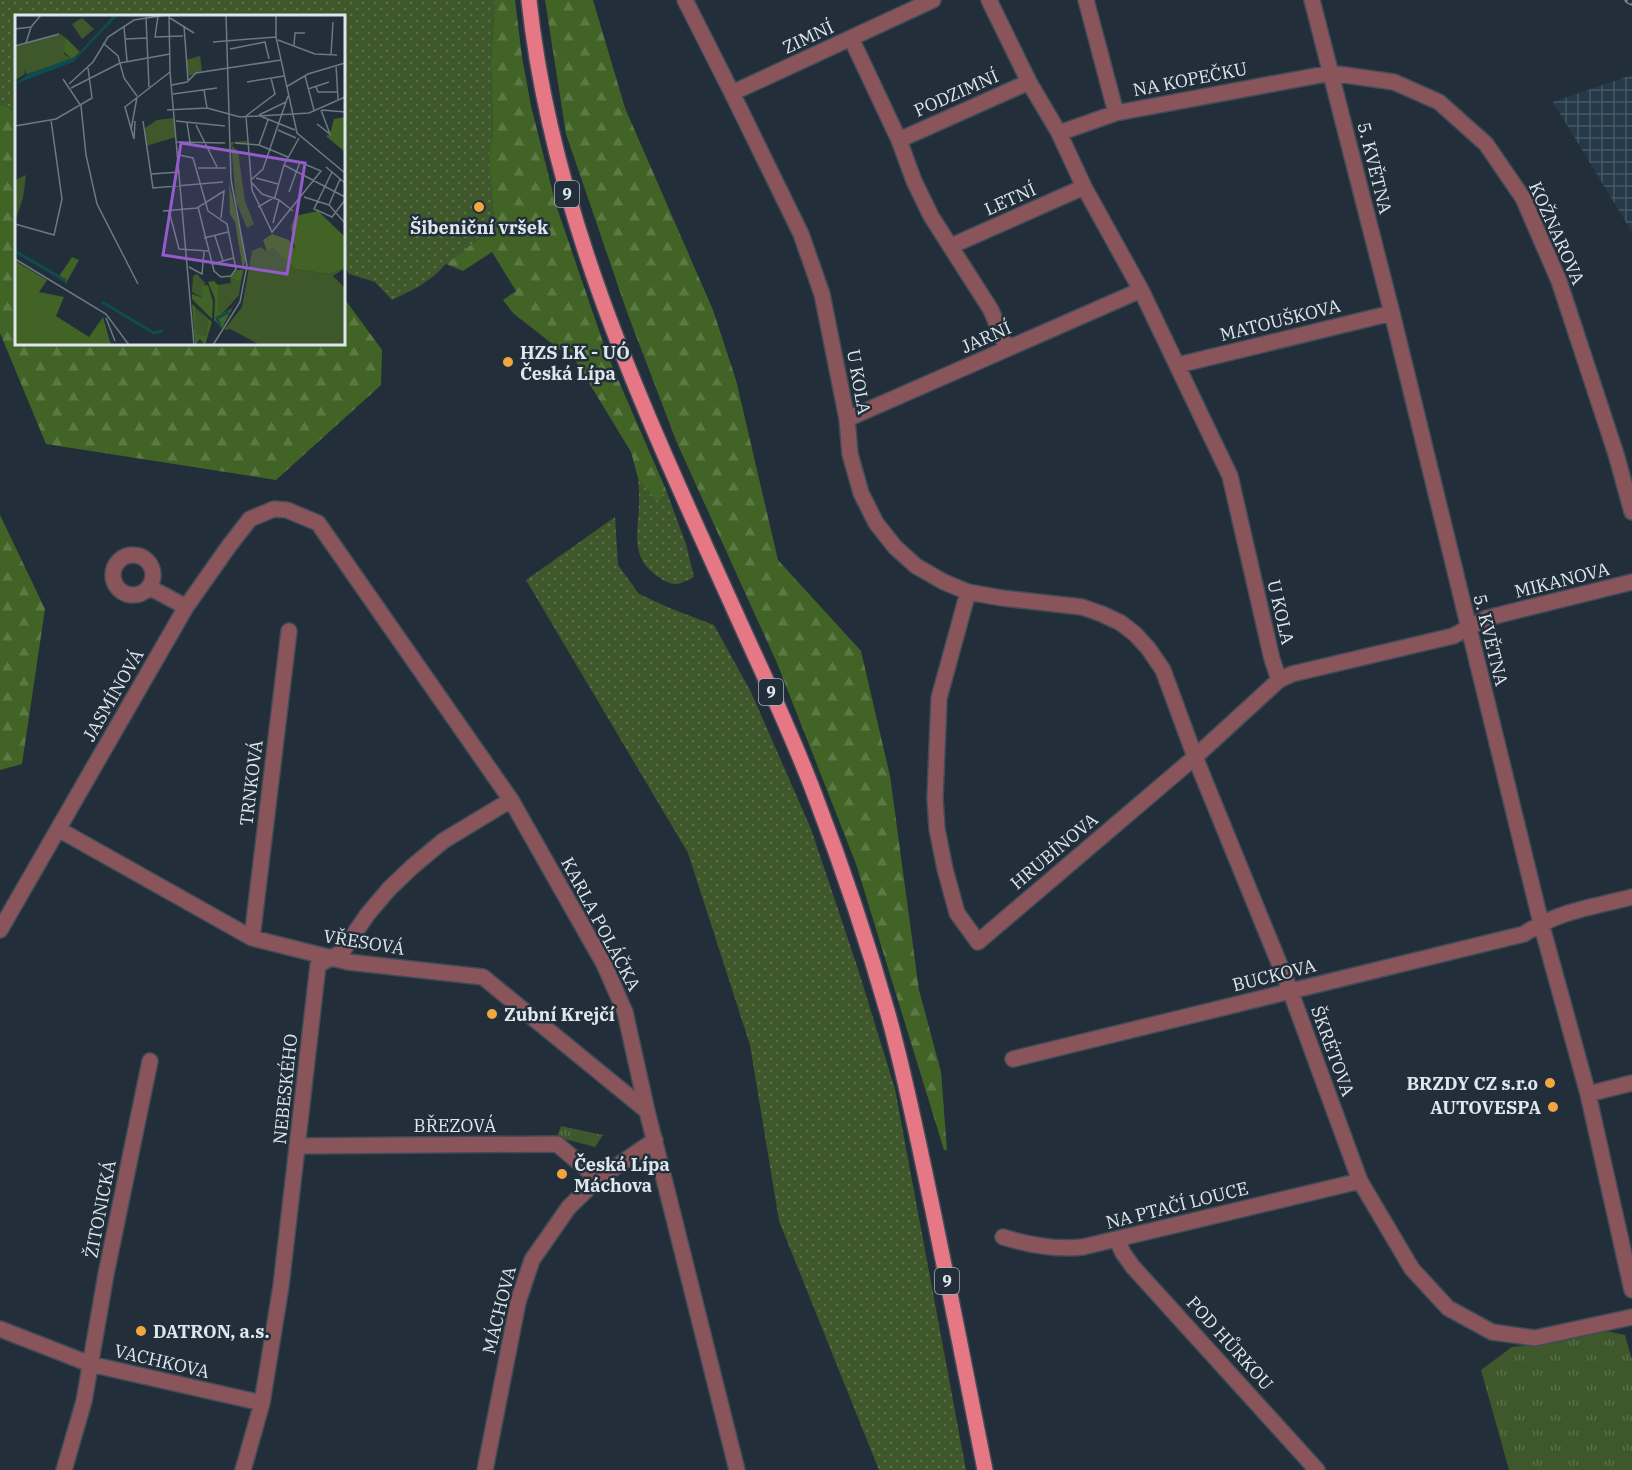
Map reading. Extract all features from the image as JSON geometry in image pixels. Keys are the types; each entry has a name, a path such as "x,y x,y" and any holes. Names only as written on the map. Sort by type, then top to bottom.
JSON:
{"main road":[{"name":"9","path":"529,0 550,128 565,188 590,267 647,413 768,684 812,789 844,874 888,1013 908,1093 985,1470"}],"street":[{"name":"U KOLA","path":"685,0 801,234 822,294 847,419 850,454 861,493 876,523 895,547 916,566 968,592 1082,607 1121,624"},
{"name":"ZIMNÍ","path":"732,93 933,0"},
{"name":"U KOLA","path":"989,0 1029,82 1059,133 1084,187 1141,290 1230,476 1272,658 1280,680"},
{"path":"1086,0 1116,113"},
{"name":"5. KVĚTNA","path":"1312,0 1392,313 1541,923 1588,1094 1632,1290"},
{"path":"851,38 899,140 914,181 931,216 991,310 1007,349"},
{"name":"NA KOPEČKU","path":"1059,133 1116,113 1331,73"},
{"name":"KOŽNAROVA","path":"1331,73 1394,82 1439,102 1486,144 1523,198 1559,280 1616,454 1632,512"},
{"name":"PODZIMNÍ","path":"899,140 1029,82"},
{"name":"LETNÍ","path":"951,246 1084,187"},
{"name":"JARNÍ","path":"847,419 1141,290"},
{"name":"MATOUŠKOVA","path":"1178,365 1392,313"},
{"name":"JASMÍNOVÁ","path":"0,930 186,607 250,519 274,509 287,510"},
{"name":"KARLA POLÁČKA","path":"287,510 318,523 511,800 604,964 626,1012 647,1111 736,1470"},
{"name":"MIKANOVA","path":"1468,629 1487,618 1632,582"},
{"path":"149,586 186,607"},
{"name":"HRUBÍNOVA","path":"968,592 939,698 935,798 937,829 957,913 978,942 1195,757 1280,680 1292,674 1454,636 1468,629"},
{"name":"ŠKRÉTOVA","path":"1121,624 1135,634 1148,648 1163,670 1195,757 1290,990 1360,1181 1412,1269 1448,1308 1492,1332 1535,1338 1632,1317"},
{"name":"TRNKOVÁ","path":"252,938 289,631"},
{"name":"NEBESKÉHO","path":"243,1470 262,1403 281,1286 318,965 342,952 367,915 412,867 443,841 511,800"},
{"name":"VŘESOVÁ","path":"58,829 252,938 348,962 483,977 647,1111"},
{"name":"BUCKOVA","path":"1013,1059 1524,934 1560,915 1632,897"},
{"name":"ŽITONICKÁ","path":"90,1364 150,1061"},
{"path":"1588,1094 1632,1083"},
{"name":"MÁCHOVA","path":"485,1470 518,1302 532,1260 569,1207 598,1179 655,1140"},
{"name":"BŘEZOVÁ","path":"298,1146 557,1144 598,1179"},
{"name":"NA PTAČÍ LOUCE","path":"1003,1237 1058,1249 1083,1247 1360,1181"},
{"name":"POD HŮRKOU","path":"1117,1240 1133,1267 1317,1470"},
{"path":"0,1329 90,1364"},
{"name":"VACHKOVA","path":"64,1470 84,1401 90,1364 262,1403"}],"shaded area":[{"path":"1632,75 1632,232 1553,102"}],"green space":[{"path":"0,0 495,0 491,61 493,134 489,156 494,224 434,276 392,300 375,282 349,274 345,268 345,15 15,15 15,112 0,104"},
{"path":"495,0 515,0 531,106 556,205 607,354 666,490 658,502 638,478 631,452 569,350 560,350 513,313 503,300 516,291 492,252 463,271 446,264 484,235 494,224 489,156 493,134 491,61"},
{"path":"545,0 593,0 625,108 713,310 736,380 778,560 861,651 890,776 919,990 941,1072 947,1150 944,1150 856,864 777,663 677,443 627,312 566,134"},
{"path":"0,104 15,112 15,345 345,345 345,299 382,350 381,385 276,480 46,444 0,333"},
{"path":"638,478 658,501 666,490 686,544 694,577 680,583 669,583 650,570 643,561 639,553 637,534"},
{"path":"0,515 45,609 22,764 0,770"},
{"path":"615,517 618,565 639,594 714,625 751,692 811,829 895,1089 966,1470 879,1470 779,1221 750,1045 688,853 526,580"},
{"path":"561,1126 603,1135 595,1147 557,1137"},
{"path":"1606,1331 1625,1335 1632,1360 1632,1470 1509,1470 1481,1370 1512,1347"}],"railway":[{"path":"1628,0 1632,2"}],"place":[{"name":"Šibeniční vršek","path":"479,207"},
{"name":"HZS LK - UÓ Česká Lípa","path":"508,362"},
{"name":"Zubní Krejčí","path":"492,1014"},
{"name":"BRZDY CZ s.r.o","path":"1550,1083"},
{"name":"AUTOVESPA","path":"1553,1107"},
{"name":"Česká Lípa Máchova","path":"562,1174"},
{"name":"DATRON, a.s.","path":"141,1331"}]}
